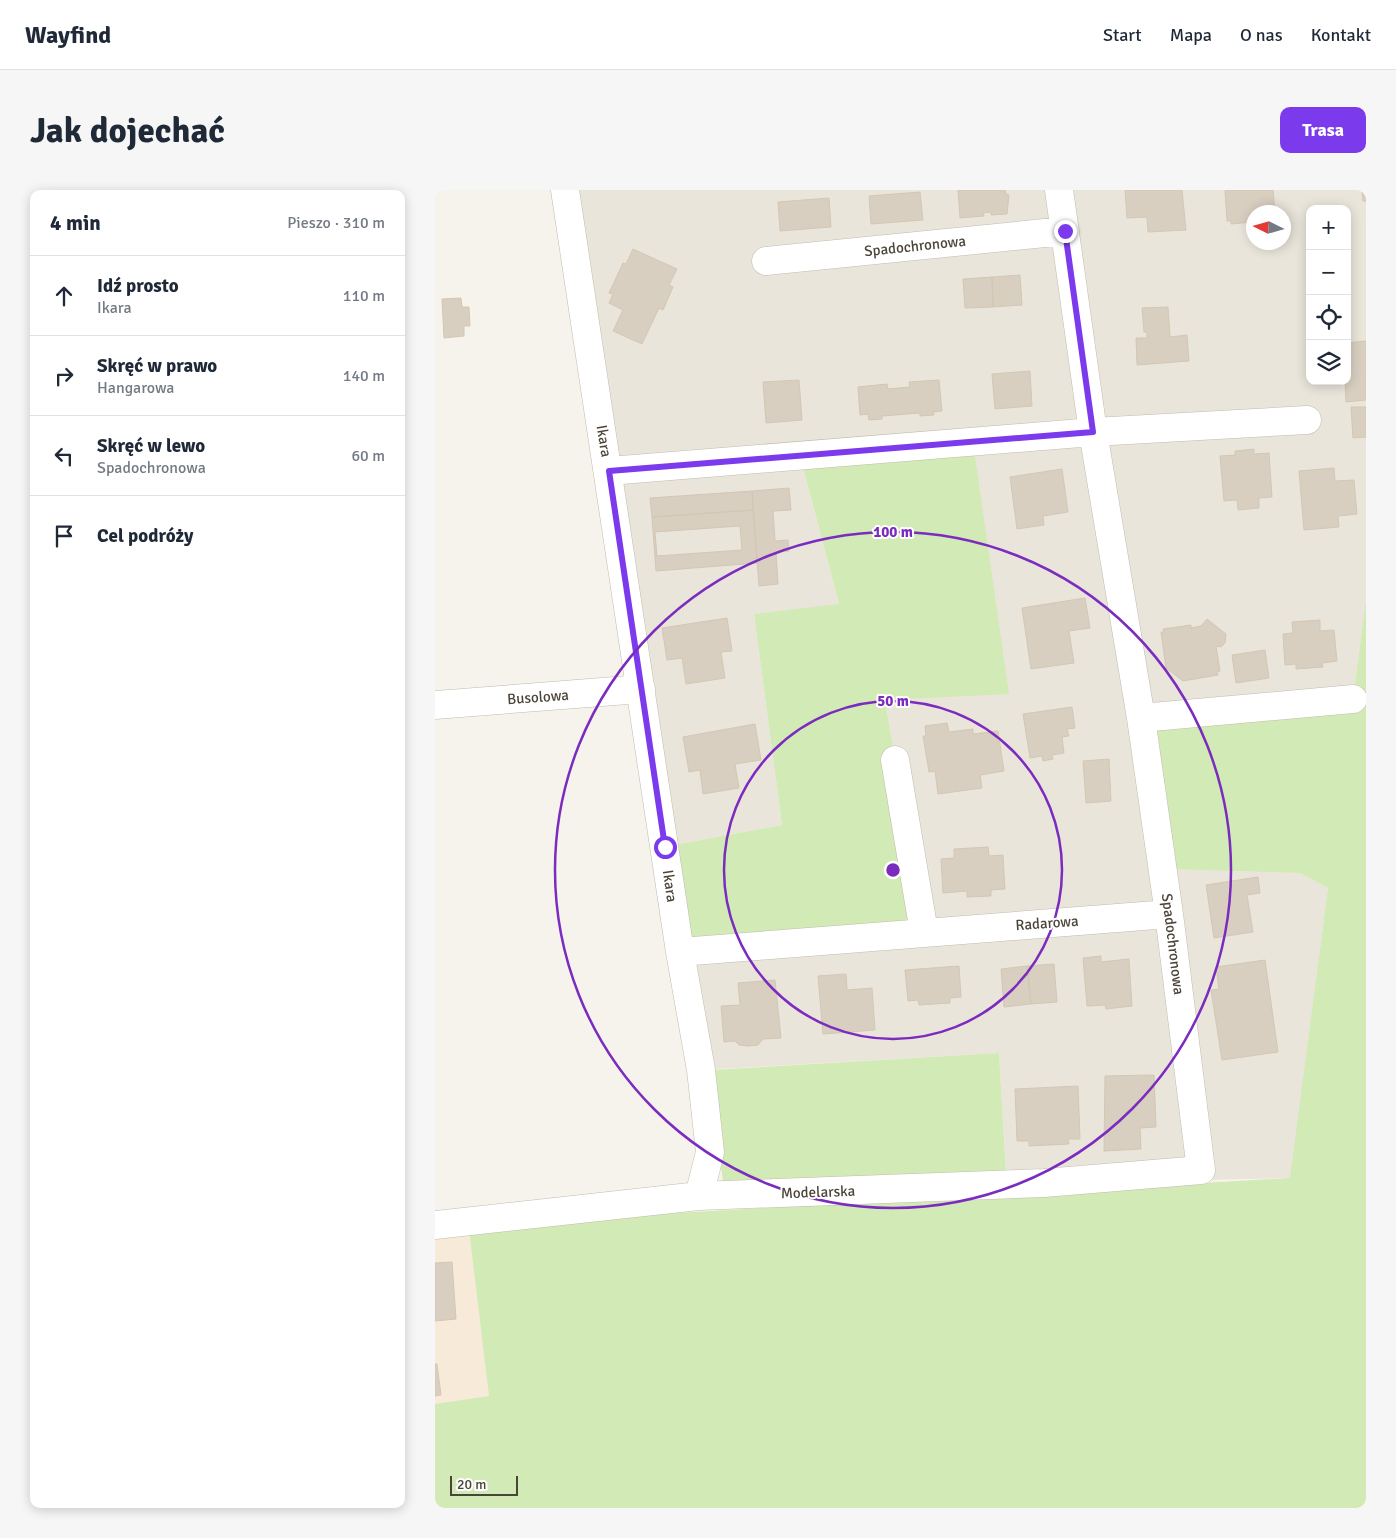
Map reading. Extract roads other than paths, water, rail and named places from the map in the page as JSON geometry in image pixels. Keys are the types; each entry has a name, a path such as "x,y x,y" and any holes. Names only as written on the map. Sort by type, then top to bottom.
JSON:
{"street":[{"name":"Ikara","path":"565,190 609,471 680,952 701,1070 710,1152 699,1196"},
{"name":"Spadochronowa","path":"1059,190 1093,432 1141,718 1169,914 1201,1170"},
{"name":"Spadochronowa","path":"766,261 1065,231"},
{"path":"609,471 1093,432 1307,420"},
{"name":"Busolowa","path":"435,705 641,689"},
{"path":"1141,718 1353,699"},
{"path":"895,760 924,932"},
{"name":"Radarowa","path":"680,952 1169,914"},
{"name":"Modelarska","path":"435,1225 699,1196 1044,1183 1201,1170"}]}
